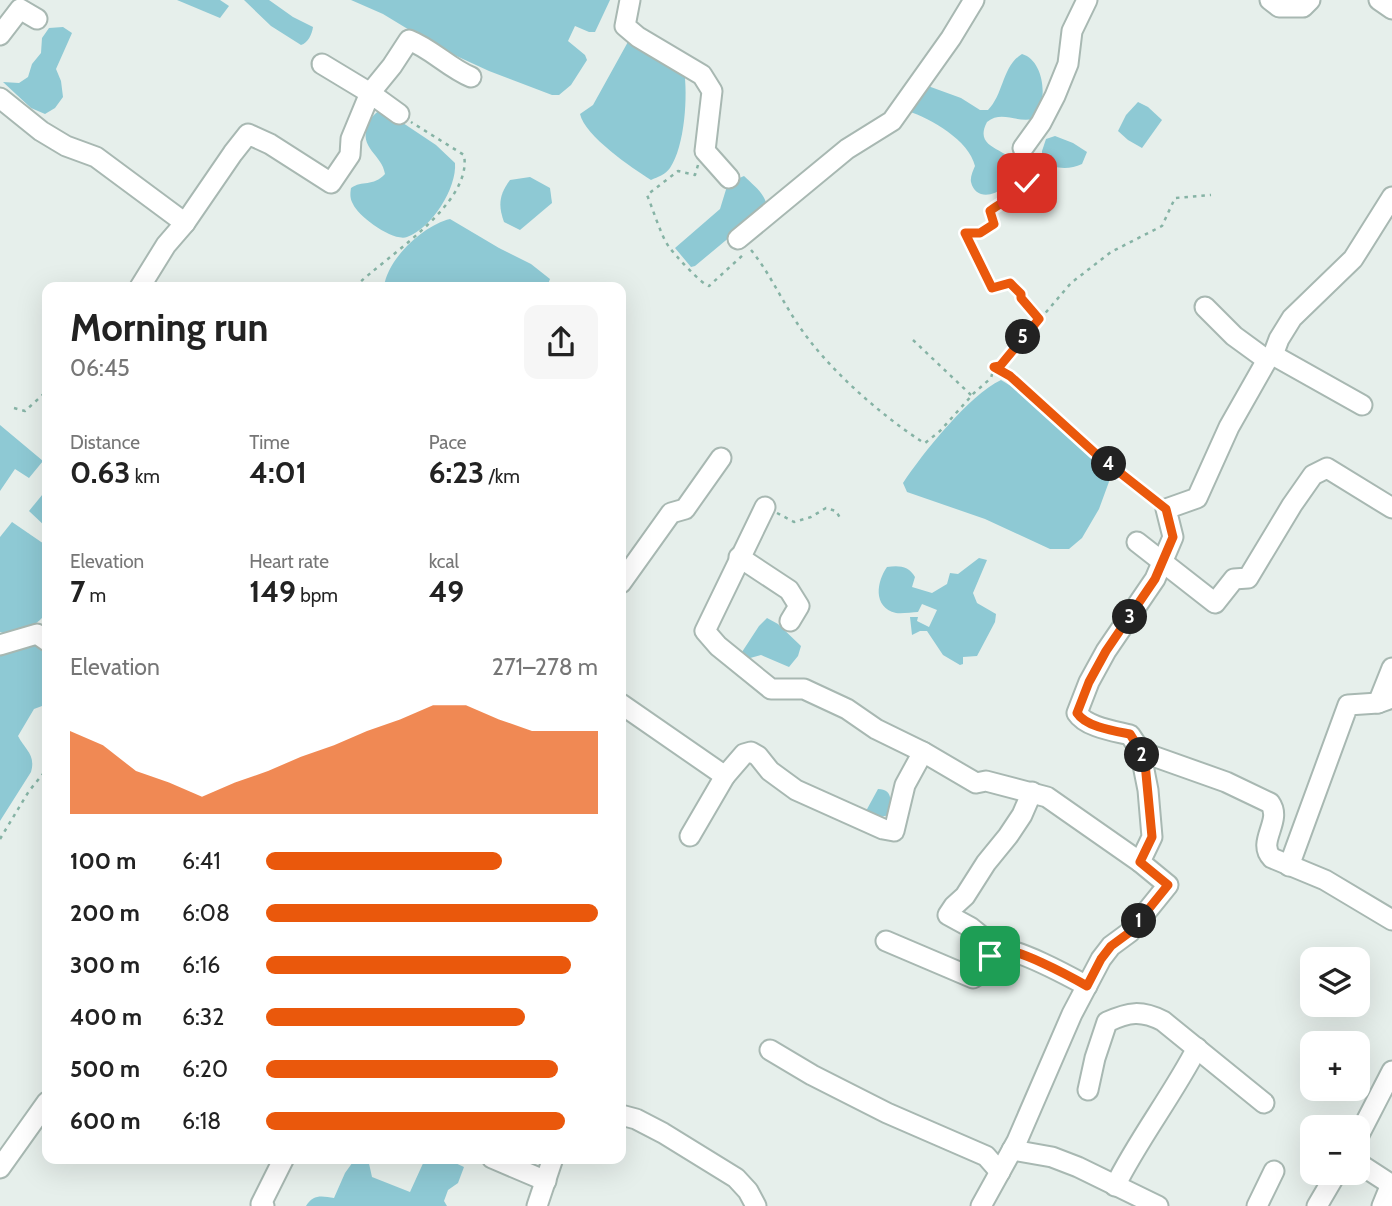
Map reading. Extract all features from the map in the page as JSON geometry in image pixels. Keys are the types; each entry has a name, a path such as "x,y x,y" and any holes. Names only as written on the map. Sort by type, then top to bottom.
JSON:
{"street":[{"path":"630,0 625,26 646,43 702,75 712,91 705,151 729,178"},
{"path":"738,239 847,149 892,121 951,38 974,0"},
{"path":"1023,148 1055,96 1068,64 1072,31 1087,0"},
{"path":"1270,0 1279,7 1303,7 1310,0"},
{"path":"1379,0 1392,9"},
{"path":"0,35 20,9 37,19"},
{"path":"143,282 166,245 185,223 248,134 270,144 331,183 350,155 351,139 370,93 393,66 409,40 471,77"},
{"path":"322,64 399,114"},
{"path":"0,99 41,131 66,146 96,158 185,223"},
{"path":"1140,862 1152,837 1148,790 1140,750 1130,734 1110,731 1080,718 1077,713 1101,661 1155,579 1173,537 1166,509 1197,498 1229,427 1292,318 1353,259 1392,197"},
{"path":"1205,307 1234,336 1270,358 1362,405"},
{"path":"626,576 671,513 685,509 721,458"},
{"path":"1137,542 1191,582 1214,603 1234,579 1248,578 1313,475 1327,468 1392,508"},
{"path":"765,507 705,631 718,646 771,689 804,689 847,709 876,729 976,783 986,781 1047,797 1140,862 1168,885 1130,932 1111,946 1101,959 1012,1150 981,1206"},
{"path":"739,557 789,590 799,606 790,621"},
{"path":"0,645 37,634 42,638"},
{"path":"1289,866 1348,705 1385,700 1392,668"},
{"path":"626,708 725,776"},
{"path":"1140,750 1226,782 1270,803 1275,809 1275,817 1265,847 1272,858 1325,880 1392,920"},
{"path":"690,836 725,776 744,754 751,752 796,790 825,801 853,817 894,831 905,785 923,752"},
{"path":"1032,792 1022,815 965,896 948,915 970,927 996,948 1006,948 1056,969 1087,986"},
{"path":"887,941 973,978 981,973 996,948"},
{"path":"1088,1090 1107,1022 1132,1013 1147,1014 1163,1021 1264,1103"},
{"path":"1115,1186 1136,1147 1177,1087 1197,1048"},
{"path":"770,1050 887,1113 986,1156 1000,1172"},
{"path":"1369,1115 1392,1071"},
{"path":"0,1168 42,1109"},
{"path":"626,1116 663,1133 736,1178 748,1191 756,1206"},
{"path":"1012,1150 1052,1157 1158,1206"},
{"path":"264,1206 261,1204 281,1164"},
{"path":"506,1164 546,1181"},
{"path":"537,1206 551,1164"},
{"path":"1370,1170 1392,1184 1382,1206"},
{"path":"1257,1206 1275,1171"},
{"path":"1317,1206 1329,1185"}],"path":[{"path":"361,282 431,224 452,197 466,166 464,155 399,114"},
{"path":"1023,148 1034,164 1021,192 990,211 994,224 980,233 965,233 992,288 1010,283 1039,319"},
{"path":"705,151 695,175 678,171 647,195 668,246 704,285 709,286 744,257 738,239"},
{"path":"994,367 1000,366 1071,282 1111,252 1162,226 1175,198 1211,195"},
{"path":"738,239 753,252 798,325 827,360 856,389 921,441 925,443 932,439 991,378 994,367"},
{"path":"913,340 936,364 953,376 970,396 974,393"},
{"path":"994,367 1010,376 1089,449 1166,509"},
{"path":"14,408 25,411 42,396"},
{"path":"765,507 794,523 826,508 836,511 840,518"},
{"path":"0,839 42,775"}],"water":[{"path":"177,0 220,0 229,6 220,18"},
{"path":"244,0 269,0 313,27 309,38 301,45 271,26"},
{"path":"351,0 610,0 595,32 575,26 568,41 585,55 587,60 571,85 559,95 552,95 439,48 383,14"},
{"path":"63,27 72,33 56,69 63,97 55,108 45,114 31,108 3,82 19,83 28,77 32,64 41,53 42,38 49,28"},
{"path":"629,40 684,70 686,93 679,147 668,170 651,180 600,141 584,123 580,114 593,105"},
{"path":"1022,54 1033,62 1040,74 1043,90 1040,106 1033,119 998,117 987,122 985,139 1013,162 1014,169 1012,177 1001,189 987,195 980,194 974,190 971,182 975,166 965,148 938,125 908,111 928,86 961,98 980,110 988,110 1010,66"},
{"path":"1138,102 1162,120 1142,148 1118,131 1126,115"},
{"path":"382,109 436,145 455,163 452,184 441,206 425,225 407,237 393,236 377,227 356,209 351,198 351,188 376,181 385,174 366,140 370,120"},
{"path":"1055,136 1087,152 1082,164 1062,168 1042,162 1046,139"},
{"path":"744,176 761,193 767,206 691,267 675,248 720,209 728,183"},
{"path":"530,177 550,188 552,203 520,230 504,222 501,200 510,180"},
{"path":"450,219 531,264 550,279 549,282 385,282 392,265 408,245 440,222"},
{"path":"1001,380 1016,389 1098,464 1110,479 1099,509 1082,538 1069,549 1050,549 985,519 907,492 903,483 934,441 961,411"},
{"path":"0,425 42,462 29,478 15,469 0,491"},
{"path":"42,495 42,523 29,511"},
{"path":"12,522 42,543 42,618 26,630 13,634 0,632 0,537"},
{"path":"979,558 987,560 973,593 977,603 996,614 995,622 977,656 963,657 963,664 960,665 943,655 927,631 912,635 910,617 918,617 917,621 929,627 937,610 922,604 918,612 896,613 888,610 880,600 879,586 887,567 900,566 907,568 915,577 912,587 932,593 947,584 950,573 958,574"},
{"path":"767,618 778,624 801,646 798,656 789,667 761,655 743,660 742,652"},
{"path":"30,640 42,645 42,706 34,709 18,736 31,756 31,772 0,821 0,648"},
{"path":"878,789 889,794 889,815 881,817 866,811"},
{"path":"351,1164 369,1164 372,1177 410,1192 423,1164 458,1164 464,1167 458,1183 448,1190 444,1201 447,1206 306,1206 322,1196 334,1198"}],"route":[{"path":"990,956 996,948 1006,948 1056,969 1087,986 1111,946 1130,932 1168,885 1140,862 1152,837 1145,763 1140,750 1130,734 1110,731 1080,718 1077,713 1089,682 1106,651 1155,579 1173,537 1166,509 1160,503 1095,453 1010,376 994,367 1000,366 1039,319 1010,283 992,288 965,233 980,233 994,224 990,211 1021,192 1027,183"}]}
